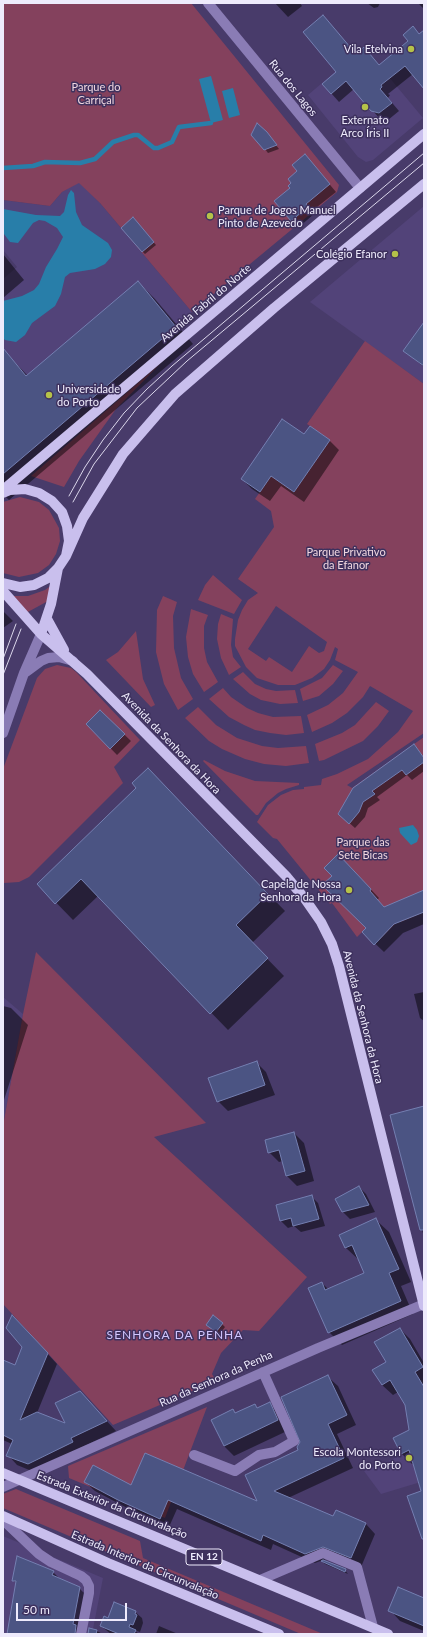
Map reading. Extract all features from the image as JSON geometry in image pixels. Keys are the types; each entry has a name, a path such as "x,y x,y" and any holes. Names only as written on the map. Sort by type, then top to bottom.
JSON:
{"main road":[{"name":"Avenida Fabril do Norte","path":"3,490 424,134"},
{"path":"3,583 20,587 34,585 48,578 58,568 66,556 92,503 123,454 175,394 268,313 424,184"},
{"path":"3,493 10,490 25,489 39,493 52,501 62,512 68,526 69,541 66,556"},
{"path":"41,634 47,619 58,568"},
{"name":"Avenida da Senhora da Hora","path":"3,591 41,634 73,660 286,876 321,922 332,944 339,966 424,1305"},
{"name":"Avenida da Senhora da Hora","path":"47,619 59,642 73,660"},
{"name":"Estrada Exterior da Circunvalação","path":"3,1473 388,1634"},
{"name":"Estrada Interior da Circunvalação","path":"3,1516 108,1563 279,1634"}],"street":[{"name":"Rua dos Lagos","path":"208,3 360,188"},
{"path":"3,733 24,673 41,634"},
{"path":"24,673 48,658 59,657 73,660"},
{"name":"Rua da Senhora da Penha","path":"3,1487 388,1317 424,1305"},
{"path":"194,1455 236,1471 259,1455 275,1452 294,1441 263,1372"},
{"path":"3,1520 39,1554 86,1580 89,1586 89,1593 81,1634"},
{"path":"260,1580 323,1553 357,1567 373,1627"}],"shaded area":[{"name":"Externato Arco Íris II","path":"364,47 423,118 373,160 366,162 358,157 308,95"},
{"name":"Universidade do Porto","path":"79,182 100,203 192,312 3,474 3,279 17,267 3,250 3,200 50,206 62,192"},
{"name":"Colégio Efanor","path":"424,206 424,384 310,302"},
{"path":"3,997 23,1014 3,1126"},
{"name":"Escola Montessori do Porto","path":"424,1446 424,1481 381,1494 364,1471"},
{"path":"3,1536 103,1578 92,1634 3,1634"}],"green space":[{"name":"Parque do Carriçal","path":"3,3 191,3 339,185 337,192 192,312 100,203 79,183 62,192 50,206 3,200"},
{"name":"Parque Privativo da Efanor","path":"365,341 424,384 424,733 347,785 352,788 424,737 424,912 401,922 399,920 374,945 362,932 357,937 332,903 330,904 277,839 273,838 257,822 268,805 281,795 293,790 304,789 304,787 321,785 322,779 337,774 368,759 398,732 413,711 370,686 363,697 347,713 332,723 312,732 307,715 328,705 343,693 358,672 335,660 338,649 335,647 330,660 324,669 312,678 295,685 278,685 257,678 246,667 235,646 238,620 242,610 248,600 258,593 238,579 274,527 271,511 255,499 271,476 294,492 330,440 307,424","holes":["276,606 327,642 324,651 319,653 309,646 292,672 269,657 266,661 248,649"]},
{"path":"161,363 116,409 79,461 64,487 31,476"},
{"path":"20,497 39,502 49,510 59,528 60,541 56,554 49,565 38,573 19,577 3,573 3,502"},
{"path":"213,575 242,600 234,614 198,600 205,585"},
{"path":"53,584 48,601 26,613 10,596 28,596 45,590"},
{"path":"163,596 177,602 173,616 174,648 181,678 193,699 178,710 164,684 156,652 157,610"},
{"path":"191,609 208,615 204,626 204,648 207,662 218,682 204,692 193,674 188,657 186,637"},
{"path":"221,614 233,619 231,645 233,657 241,667 229,675 221,658 217,639 218,624"},
{"path":"136,631 143,679 155,705 151,707 106,660 118,652"},
{"path":"57,665 71,668 76,672 140,740 114,767 123,783 29,877 19,882 4,883 3,769 37,678 45,669"},
{"path":"333,665 343,671 333,684 319,696 303,701 300,689 322,678"},
{"path":"243,672 255,684 266,689 276,691 295,690 298,703 280,704 261,700 250,694 233,679"},
{"path":"223,688 231,697 247,708 258,713 273,717 301,716 304,733 286,735 255,730 229,717 209,699"},
{"path":"376,702 389,711 378,726 363,741 319,761 315,744 342,733 355,725"},
{"path":"198,707 216,725 237,738 262,746 278,748 306,746 309,763 286,766 264,764 245,759 222,749 209,741 185,718"},
{"path":"204,760 225,771 255,781 299,783 299,785 278,793 266,803 258,815 256,815 203,761"},
{"path":"36,952 206,1123 154,1137 307,1277 259,1331 243,1330 221,1353 212,1374 216,1381 113,1425 3,1304 3,1126 23,1014"},
{"path":"207,1407 165,1518 69,1478 68,1466"},
{"path":"16,1489 140,1541 143,1558 323,1634 301,1634 3,1508 3,1494"}],"water":[{"path":"211,76 223,120 211,123 199,79"},
{"path":"233,88 240,115 229,118 222,91"},
{"path":"71,190 74,193 76,212 82,225 108,243 112,250 111,257 105,264 95,269 70,273 65,277 61,294 55,306 32,323 25,335 16,342 5,340 3,338 3,301 22,296 34,290 39,284 46,267 63,237 57,228 45,221 39,220 33,223 18,243 10,242 4,234 3,209 36,215 60,216 64,212 68,195"},
{"path":"413,825 419,836 417,842 411,845 400,833 399,828"}],"building":[{"path":"323,15 356,54 364,47 379,65 408,41 403,35 413,26 419,34 424,30 424,89 405,66 381,85 382,87 380,89 392,103 379,113 371,111 346,81 331,94 322,84 336,72 303,32"},
{"path":"257,123 267,132 277,145 264,150 251,135"},
{"path":"305,154 330,184 306,204 308,207 291,221 274,201 290,188 288,186 291,183 288,179 297,171 292,165"},
{"path":"133,217 154,242 142,252 121,228"},
{"path":"138,281 176,327 3,474 3,348 26,376"},
{"path":"424,322 424,366 403,351"},
{"path":"282,419 304,434 310,426 330,440 294,492 271,476 260,492 241,479"},
{"path":"100,710 125,734 110,749 86,724"},
{"path":"414,744 424,758 424,762 406,775 402,770 372,791 375,794 363,802 359,812 349,824 338,814 353,788"},
{"path":"148,768 268,894 236,925 268,958 210,1014 81,879 55,904 37,884 136,788 132,783"},
{"path":"338,854 371,889 370,891 384,907 424,890 424,912 394,924 374,945 362,932 366,928 322,885 332,876 324,868"},
{"path":"257,1061 265,1085 217,1102 208,1078"},
{"path":"424,1106 424,1230 420,1230 390,1115"},
{"path":"294,1132 305,1171 286,1176 279,1150 268,1153 265,1140"},
{"path":"359,1186 369,1205 342,1212 335,1199"},
{"path":"312,1195 319,1219 293,1226 291,1218 280,1221 276,1205"},
{"path":"376,1218 399,1269 389,1273 401,1301 328,1333 308,1288 322,1282 325,1290 364,1273 352,1245 345,1248 339,1235"},
{"path":"12,1315 48,1353 20,1420 37,1412 65,1423 55,1403 80,1391 107,1421 71,1438 73,1442 28,1464 6,1456 13,1440 3,1435 3,1360 15,1365 22,1347 6,1328"},
{"path":"213,1315 223,1323 216,1332 206,1325"},
{"path":"400,1328 423,1367 415,1372 424,1387 424,1539 422,1539 407,1496 421,1491 409,1450 401,1454 393,1438 409,1430 405,1405 390,1380 382,1385 372,1370 386,1362 374,1342"},
{"path":"328,1375 347,1415 328,1424 344,1458 274,1491 333,1516 336,1510 366,1523 351,1558 323,1547 305,1554 263,1535 261,1541 168,1500 160,1519 118,1500 84,1482 93,1465 131,1485 145,1453 257,1501 245,1475 298,1450 297,1447 300,1442 281,1397"},
{"path":"270,1402 278,1420 224,1446 211,1420 233,1409 235,1413 255,1404 257,1408"},
{"path":"17,1556 54,1571 52,1575 80,1587 73,1624 76,1625 75,1634 7,1634 16,1581 12,1581"},
{"path":"323,1560 346,1569 345,1572 321,1561"},
{"path":"398,1587 424,1598 424,1626 388,1611"},
{"path":"114,1602 136,1611 135,1614 137,1615 133,1625 130,1624 129,1627 136,1630 134,1634 119,1634 100,1626 104,1616 108,1618"},
{"path":"89,1628 97,1630 96,1634 88,1634"}],"waterway":[{"path":"3,168 33,166 45,162 80,163 95,159 113,142 134,135 138,135 154,148 158,148 172,142 179,127 211,123"}],"tram line":[{"path":"69,496 85,467 103,440 124,413 147,389 172,366 424,153"},
{"path":"73,502 94,464 137,408 187,361 424,163"},
{"path":"3,659 16,624"},
{"path":"3,675 21,629"}],"place":[{"name":"Vila Etelvina","path":"411,49"},
{"name":"Externato Arco Íris II","path":"365,107"},
{"name":"Parque de Jogos Manuel Pinto de Azevedo","path":"210,216"},
{"name":"Colégio Efanor","path":"395,254"},
{"name":"Universidade do Porto","path":"49,395"},
{"name":"Capela de Nossa Senhora da Hora","path":"349,890"},
{"name":"Escola Montessori do Porto","path":"409,1458"}],"district":[{"name":"SENHORA DA PENHA","path":"175,1335"}],"park label":[{"name":"Parque das Sete Bicas","path":"363,848"}]}
